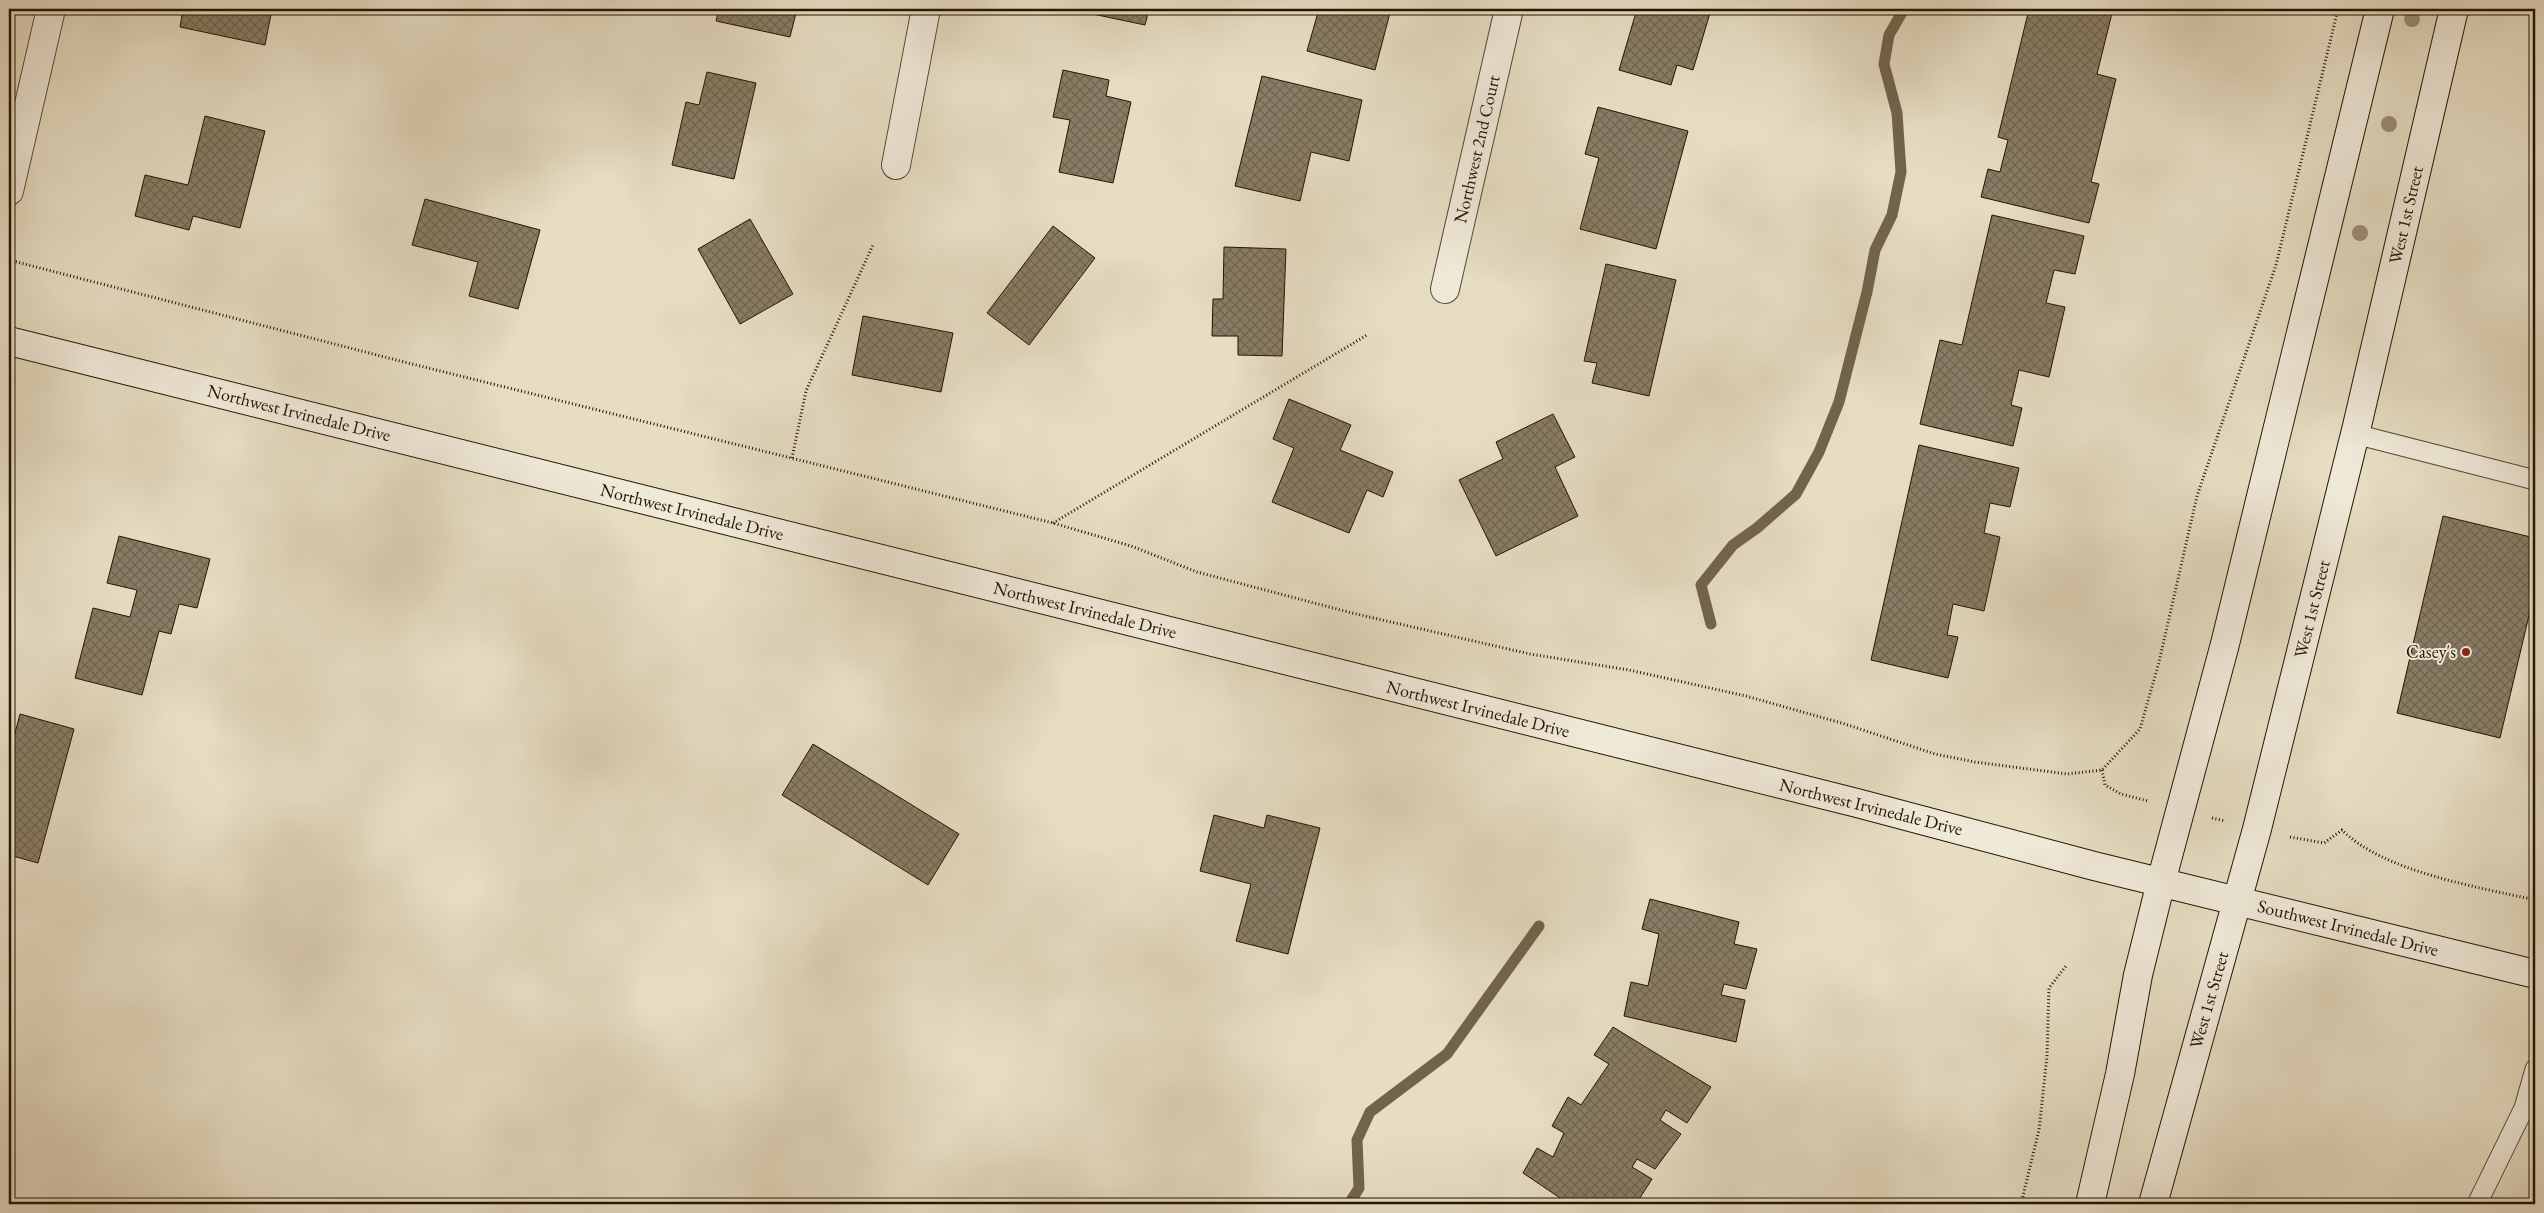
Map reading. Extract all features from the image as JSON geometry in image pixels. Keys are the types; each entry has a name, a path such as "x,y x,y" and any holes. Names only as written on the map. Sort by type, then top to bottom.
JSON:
{"main road":[{"path":"9,191 51,9"},
{"path":"896,165 926,9"},
{"name":"Northwest 2nd Court","path":"1445,289 1510,9"},
{"path":"2090,1204 2120,1074 2138,975 2225,644 2380,9"},
{"name":"West 1st Street","path":"2153,1204 2237,902 2355,434 2454,9"},
{"name":"Northwest Irvinedale Drive","path":"9,341 1818,794 2161,882"},
{"name":"Southwest Irvinedale Drive","path":"2161,882 2535,974"}],"lane":[{"path":"2355,434 2535,480"},
{"path":"2477,1204 2524,1108 2535,1069"}],"path":[{"path":"9,260 394,360 1053,523 1225,579 1352,612 1530,654 1629,670 1746,696 1846,724 1935,754 1975,762 2068,774 2102,770 2140,729 2158,662 2197,496 2276,265 2338,9"},
{"path":"792,458 806,391 873,246"},
{"path":"1053,523 1367,335"},
{"path":"2102,770 2105,785"},
{"path":"2324,843 2342,830 2368,850 2415,871 2535,900"},
{"path":"2021,1204 2039,1130 2047,1056 2049,988 2066,966"}],"building":[{"path":"183,9 272,9 265,45 180,27"},
{"path":"719,9 797,9 790,37 716,21"},
{"path":"1069,9 1149,9 1145,25"},
{"path":"1319,9 1391,9 1375,70 1307,51"},
{"path":"1637,9 1696,9 1710,13 1693,70 1677,65 1671,85 1619,70"},
{"path":"2029,9 2113,9 2097,74 2116,79 2091,182 2099,184 2089,223 1981,197 1988,169 2000,172 2008,140 1998,137"},
{"path":"1063,70 1109,80 1106,96 1131,102 1113,183 1059,172 1070,120 1053,117"},
{"path":"707,72 756,83 734,179 672,165 686,102 699,105"},
{"path":"1262,76 1362,100 1349,161 1311,152 1300,201 1235,186"},
{"path":"1598,107 1688,131 1656,249 1580,229 1599,158 1585,154"},
{"path":"205,116 265,131 240,228 193,216 189,230 135,216 145,175 188,185"},
{"path":"425,199 540,230 518,309 469,296 478,262 412,245"},
{"path":"1992,215 2084,236 2075,274 2054,270 2046,303 2065,307 2049,377 2019,370 2011,405 2022,408 2013,446 1920,424 1940,340 1962,345"},
{"path":"750,219 793,294 740,324 698,249"},
{"path":"1053,226 1095,258 1029,345 987,313"},
{"path":"1224,247 1286,249 1282,356 1238,355 1238,336 1212,336 1213,299 1223,299"},
{"path":"1606,264 1676,280 1649,396 1592,383 1597,363 1584,361"},
{"path":"863,316 953,333 941,392 852,375"},
{"path":"1289,399 1351,425 1340,450 1393,472 1383,497 1367,490 1349,533 1272,502 1294,448 1273,439"},
{"path":"1553,414 1575,457 1555,467 1578,516 1496,556 1459,480 1503,459 1496,442"},
{"path":"1919,445 2019,468 2010,507 1990,503 1984,533 2000,537 1984,611 1953,604 1947,635 1958,637 1948,678 1871,660"},
{"name":"Casey's","path":"2443,516 2535,538 2535,590 2500,738 2397,713"},
{"path":"119,536 210,559 197,608 179,604 171,634 159,631 142,695 75,678 93,608 130,617 137,590 107,583"},
{"path":"20,714 74,729 38,863 9,855 9,756"},
{"path":"813,744 959,834 928,885 782,795"},
{"path":"1214,815 1264,828 1267,815 1320,828 1288,954 1236,941 1251,884 1200,871"},
{"path":"1650,899 1739,922 1734,944 1757,949 1746,989 1724,984 1721,995 1745,1000 1736,1042 1624,1016 1631,982 1648,986 1659,934 1642,929"},
{"path":"1613,1027 1711,1087 1687,1123 1666,1110 1660,1120 1681,1134 1655,1169 1637,1159 1632,1167 1652,1179 1636,1204 1569,1204 1523,1173 1537,1148 1553,1157 1564,1133 1552,1126 1568,1097 1581,1105 1609,1064 1594,1055"}],"waterway":[{"path":"1711,624 1701,585 1733,545 1757,528 1796,494 1819,452 1839,402 1867,292 1875,250 1892,215 1901,172 1897,113 1884,64 1889,35 1904,9"},
{"path":"1349,1204 1359,1188 1357,1140 1370,1112 1447,1054 1539,926"}],"place":[{"name":"Casey's","path":"2466,652"}]}
